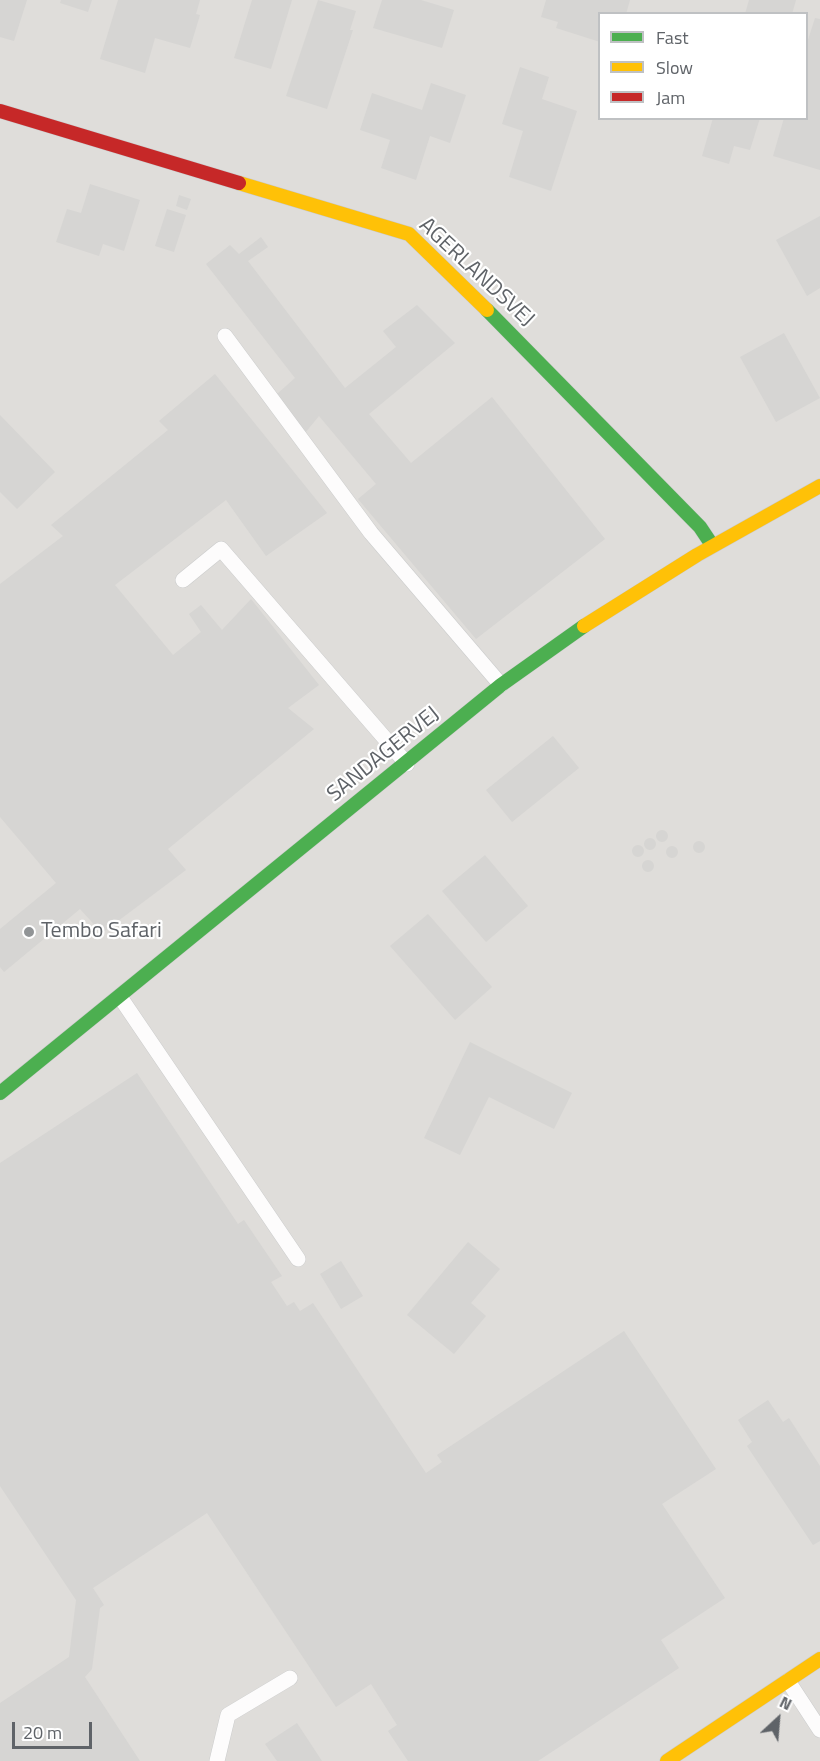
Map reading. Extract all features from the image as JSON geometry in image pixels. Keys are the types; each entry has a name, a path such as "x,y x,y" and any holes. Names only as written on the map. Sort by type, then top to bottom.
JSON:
{"street":[{"name":"AGERLANDSVEJ","path":"0,111 409,234 499,321 700,527 712,545"},
{"name":"SANDAGERVEJ","path":"0,1093 557,643 712,545 820,486"},
{"path":"667,1761 820,1659"}],"lane":[{"path":"225,336 371,533 501,686"},
{"path":"183,580 221,549 407,764"},
{"path":"120,997 298,1259"},
{"path":"217,1761 228,1714 290,1678"},
{"path":"788,1681 820,1730"}],"shaded area":[{"path":"0,0 820,0 820,1761 0,1761"}],"building":[{"path":"0,0 27,0 14,41 0,37"},
{"path":"61,0 92,0 88,12 60,3"},
{"path":"118,0 200,0 196,14 200,15 190,48 155,38 145,73 100,59"},
{"path":"252,0 292,0 271,69 234,58"},
{"path":"318,0 356,11 350,30 353,30 327,109 286,96"},
{"path":"382,0 421,0 454,10 442,48 373,28"},
{"path":"546,0 630,0 627,12 598,12 598,41 556,28 558,22 541,17"},
{"path":"749,0 796,0 793,12 746,12"},
{"path":"815,18 820,19 820,170 773,156 783,120 808,120 808,40"},
{"path":"520,67 549,77 542,99 577,111 551,191 509,177 523,131 502,124"},
{"path":"431,83 466,95 450,143 430,136 416,180 381,168 390,140 360,130 372,93 422,110"},
{"path":"712,120 759,120 750,150 734,146 729,164 702,156"},
{"path":"90,184 140,200 124,251 103,244 99,256 56,242 67,209 81,213"},
{"path":"179,195 191,199 187,210 176,206"},
{"path":"167,209 186,215 174,252 155,246"},
{"path":"820,216 820,288 807,296 776,240"},
{"path":"261,237 268,247 248,261 345,388 396,347 383,331 417,305 455,343 369,414 411,463 492,397 605,539 476,639 358,499 376,484 319,416 305,433 277,394 295,378 206,264 230,245 239,254"},
{"path":"784,333 820,398 776,422 740,357"},
{"path":"215,374 327,513 266,556 226,500 115,585 173,655 201,632 189,614 201,605 222,630 251,599 319,685 288,708 314,729 168,849 186,870 102,933 80,909 4,972 0,967 0,929 56,883 0,817 0,584 63,536 51,525 168,430 159,421"},
{"path":"0,415 55,472 17,509 0,492"},
{"path":"553,736 579,768 512,822 486,790"},
{"path":"664,830 667,831 667,841 660,842 657,841 656,834 657,831"},
{"path":"652,838 656,844 652,850 648,850 644,842"},
{"path":"701,841 705,847 701,853 697,853 693,845"},
{"path":"640,845 644,851 640,857 636,857 632,849"},
{"path":"674,846 678,852 674,858 670,858 666,850"},
{"path":"485,855 528,906 486,942 442,891"},
{"path":"650,860 654,866 650,872 646,872 642,864"},
{"path":"428,914 492,987 455,1020 390,946"},
{"path":"470,1042 572,1093 554,1129 489,1097 460,1155 424,1138"},
{"path":"137,1073 238,1224 244,1220 282,1276 271,1282 287,1306 294,1302 300,1311 313,1303 426,1473 442,1462 437,1455 624,1331 716,1469 662,1504 725,1598 661,1640 679,1668 538,1761 408,1761 388,1731 397,1725 371,1684 336,1707 207,1513 93,1588 104,1605 100,1608 92,1669 85,1677 140,1761 0,1761 0,1703 69,1657 76,1600 0,1486 0,1163"},
{"path":"468,1242 500,1269 471,1303 486,1316 454,1354 407,1315"},
{"path":"341,1261 363,1296 341,1309 320,1274"},
{"path":"768,1400 783,1422 789,1418 820,1466 820,1541 813,1545 747,1446 752,1442 738,1420"},
{"path":"297,1723 322,1761 277,1761 265,1744"}],"traffic: fast":[{"path":"487,310 700,527 712,545"},
{"path":"0,1093 501,685 584,626"}],"traffic: slow":[{"path":"239,183 409,234 487,310"},
{"path":"584,626 697,555 820,486"},
{"path":"667,1761 820,1659"}],"traffic: jam":[{"path":"0,111 239,183"}],"place":[{"name":"Tembo Safari","path":"29,932"}]}
